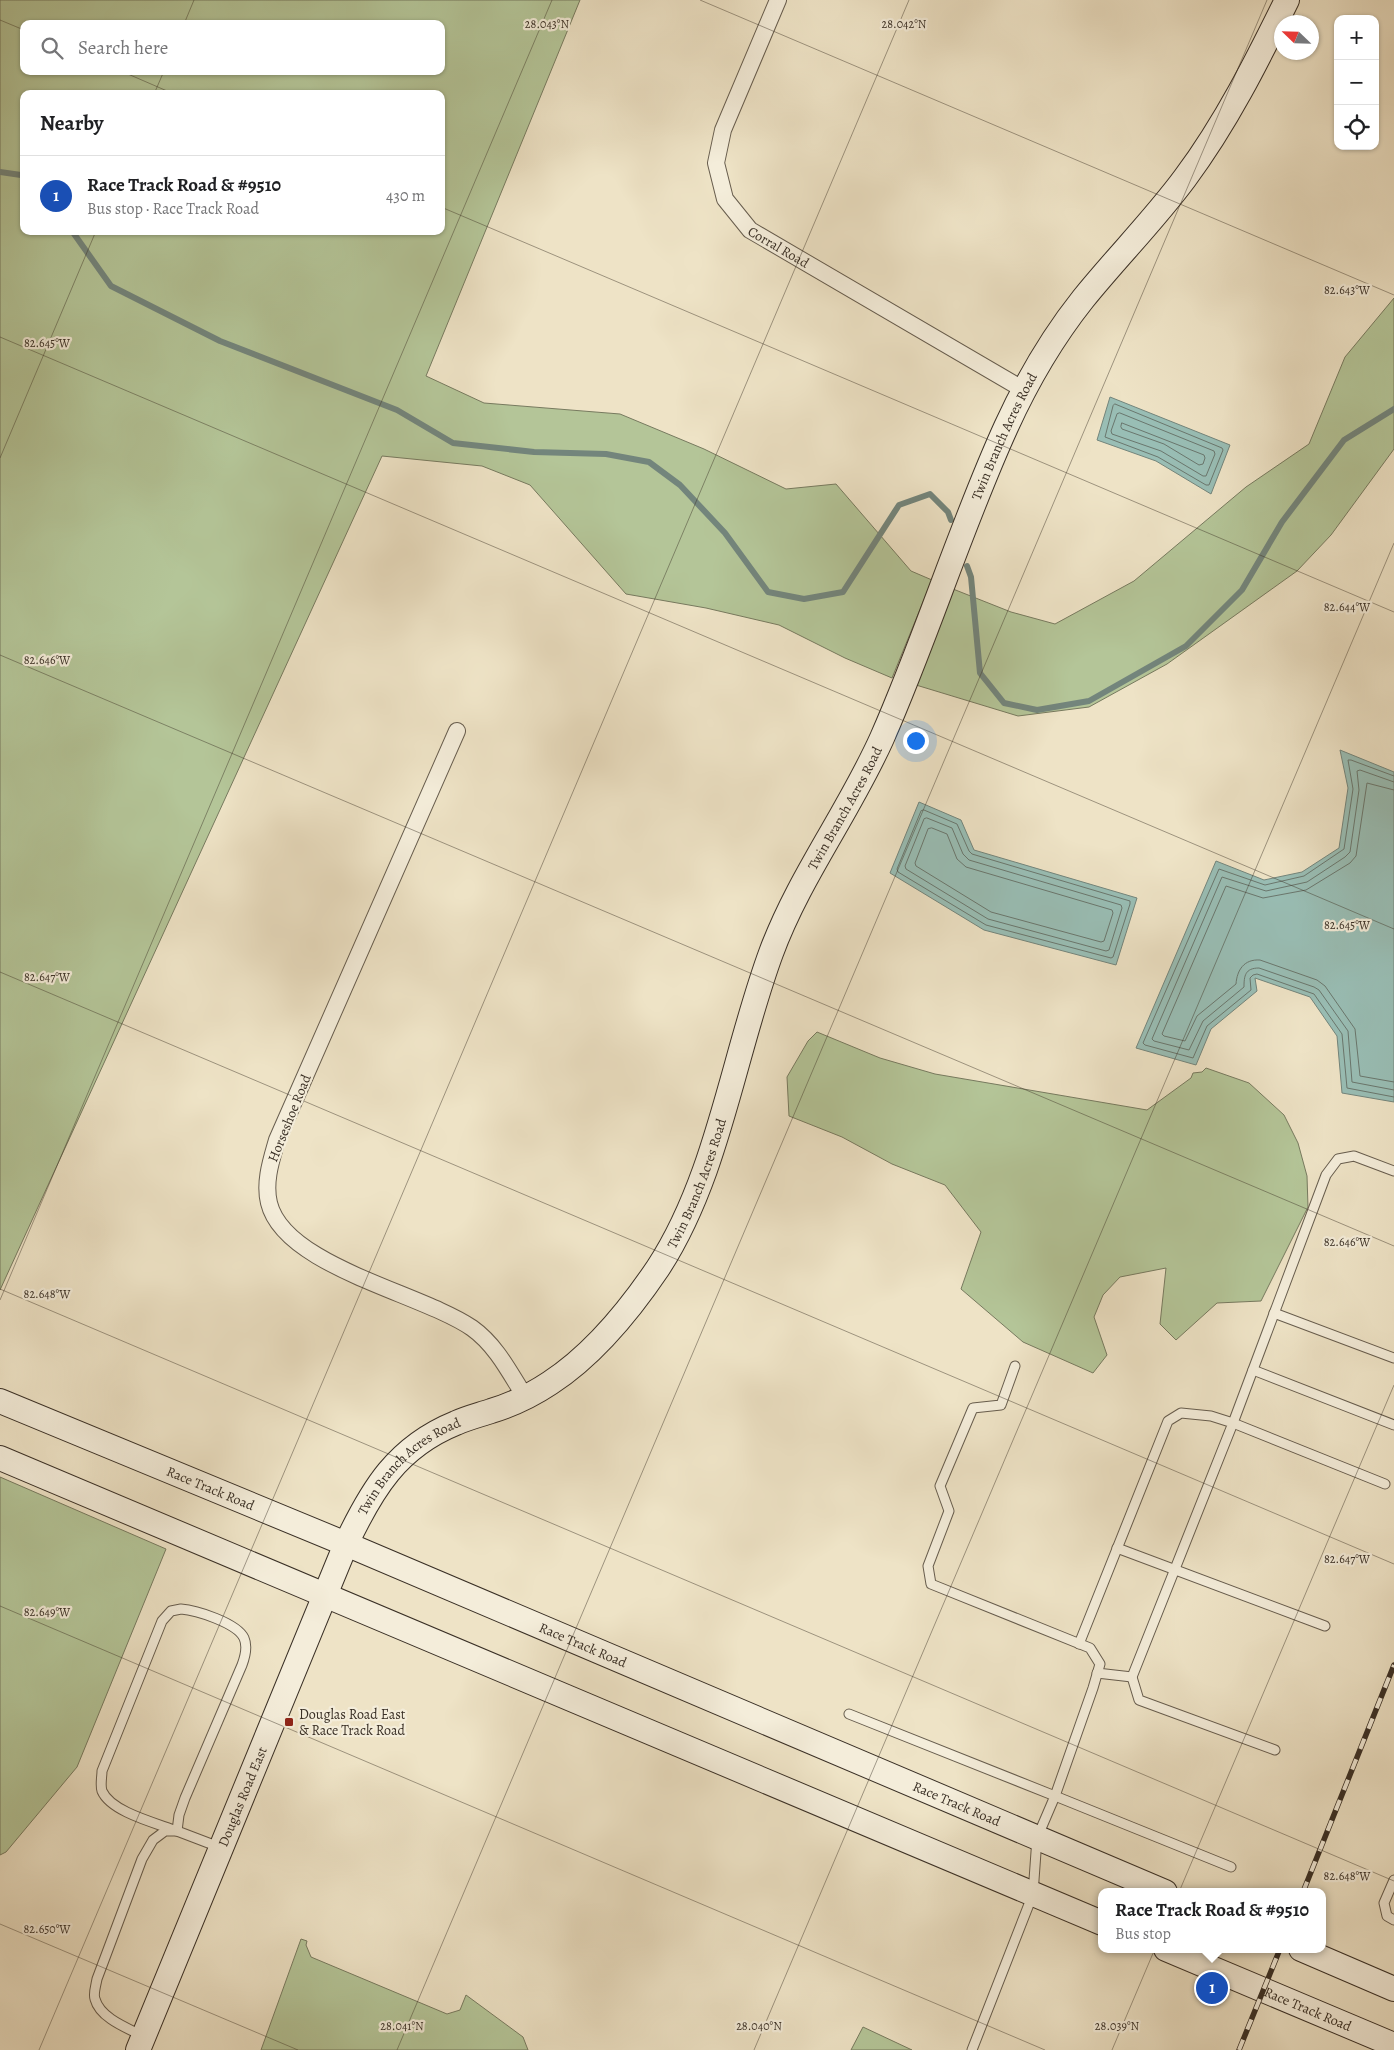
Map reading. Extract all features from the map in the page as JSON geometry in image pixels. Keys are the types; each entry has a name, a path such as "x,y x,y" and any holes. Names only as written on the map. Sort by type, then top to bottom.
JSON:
{"main road":[{"name":"Twin Branch Acres Road","path":"346,1544 377,1484 415,1446 436,1432 459,1421 495,1410 525,1397 562,1374 592,1348 637,1296 657,1269 676,1237 693,1201 708,1160 758,991 782,925 797,893 880,742 990,465 1024,390 1044,355 1073,312 1166,203 1202,154 1254,66 1287,0"},
{"name":"Race Track Road","path":"0,1401 346,1544 1156,1888"},
{"path":"0,1458 1098,1921"},
{"name":"Douglas Road East","path":"140,2043 346,1544"},
{"name":"Race Track Road","path":"1176,1953 1394,2045"},
{"path":"1311,1953 1394,1988"}],"street":[{"name":"Corral Road","path":"778,0 723,130 716,163 725,199 750,230 1024,390"},
{"name":"Horseshoe Road","path":"457,731 277,1140 270,1164 268,1194 276,1219 288,1235 301,1246 321,1259 450,1315 473,1329 487,1341 525,1397"}],"lane":[{"path":"1275,1750 1139,1700 1132,1677 1233,1423 1326,1176 1338,1159 1354,1156 1394,1171"},
{"path":"1274,1314 1394,1358"},
{"path":"972,2050 1033,1894 1037,1838 1055,1796 1100,1664 1090,1648 931,1584 928,1566 949,1511 940,1486 973,1408 1001,1405 1015,1366"},
{"path":"1253,1370 1394,1425"},
{"path":"1079,1644 1168,1421 1181,1413 1211,1416 1233,1423 1386,1484"},
{"path":"1117,1548 1324,1626"},
{"path":"177,1832 179,1815 185,1798 246,1652 244,1638 236,1629 192,1610 181,1609 171,1611 162,1621 102,1771 101,1789 108,1801 122,1810 177,1832 220,1848"},
{"path":"1097,1673 1132,1677"},
{"path":"849,1714 1230,1867"},
{"path":"140,2043 122,2025 101,2010 94,1998 97,1979 142,1859 153,1840 165,1831 177,1832"},
{"path":"1390,1918 1384,1903 1394,1880"}],"green space":[{"path":"0,0 580,0 426,376 484,403 620,414 704,449 786,489 836,484 911,571 932,580 892,678 845,658 779,625 706,608 626,594 530,485 482,466 382,456 0,1290"},
{"path":"1394,298 1394,449 1331,535 1297,571 1167,664 1089,707 1018,716 916,685 953,589 1011,612 1055,624 1134,581 1246,487 1309,444 1345,357"},
{"path":"817,1032 880,1058 935,1074 1147,1110 1191,1078 1193,1073 1202,1072 1206,1068 1249,1083 1284,1115 1298,1143 1307,1176 1308,1207 1261,1301 1217,1303 1176,1340 1160,1324 1166,1268 1120,1277 1103,1295 1094,1317 1107,1355 1093,1373 1023,1342 961,1289 981,1232 945,1185 892,1164 842,1137 789,1116 787,1077 808,1041"},
{"path":"0,1477 166,1549 77,1767 6,1852 0,1855"},
{"path":"301,1939 307,1941 306,1945 311,1957 447,2014 460,2010 466,1995 523,2037 528,2050 261,2050"},
{"path":"863,2027 912,2050 851,2050"}],"water":[{"path":"1110,397 1230,445 1211,494 1156,461 1097,440"},
{"path":"1340,750 1394,772 1394,1102 1342,1093 1337,1036 1310,997 1255,978 1257,991 1211,1029 1196,1065 1136,1048 1216,861 1264,880 1302,872 1339,848 1348,788"},
{"path":"919,802 961,820 974,850 1137,898 1116,965 984,930 890,873"}],"waterway":[{"path":"0,172 20,175"},
{"path":"75,235 111,286 220,341 397,410 453,443 534,452 606,454 649,462 680,485 725,533 768,592 804,599 843,592 899,505 930,494 948,512 951,520"},
{"path":"967,566 971,577 980,673 1004,703 1037,710 1089,701 1186,646 1242,590 1282,522 1344,440 1394,409"}],"railway":[{"path":"1305,1888 1394,1665"},
{"path":"1239,2050 1278,1953"}],"place":[{"name":"Douglas Road East & Race Track Road","path":"289,1722"},
{"name":"Race Track Road & #9510","path":"1212,1988"}]}
